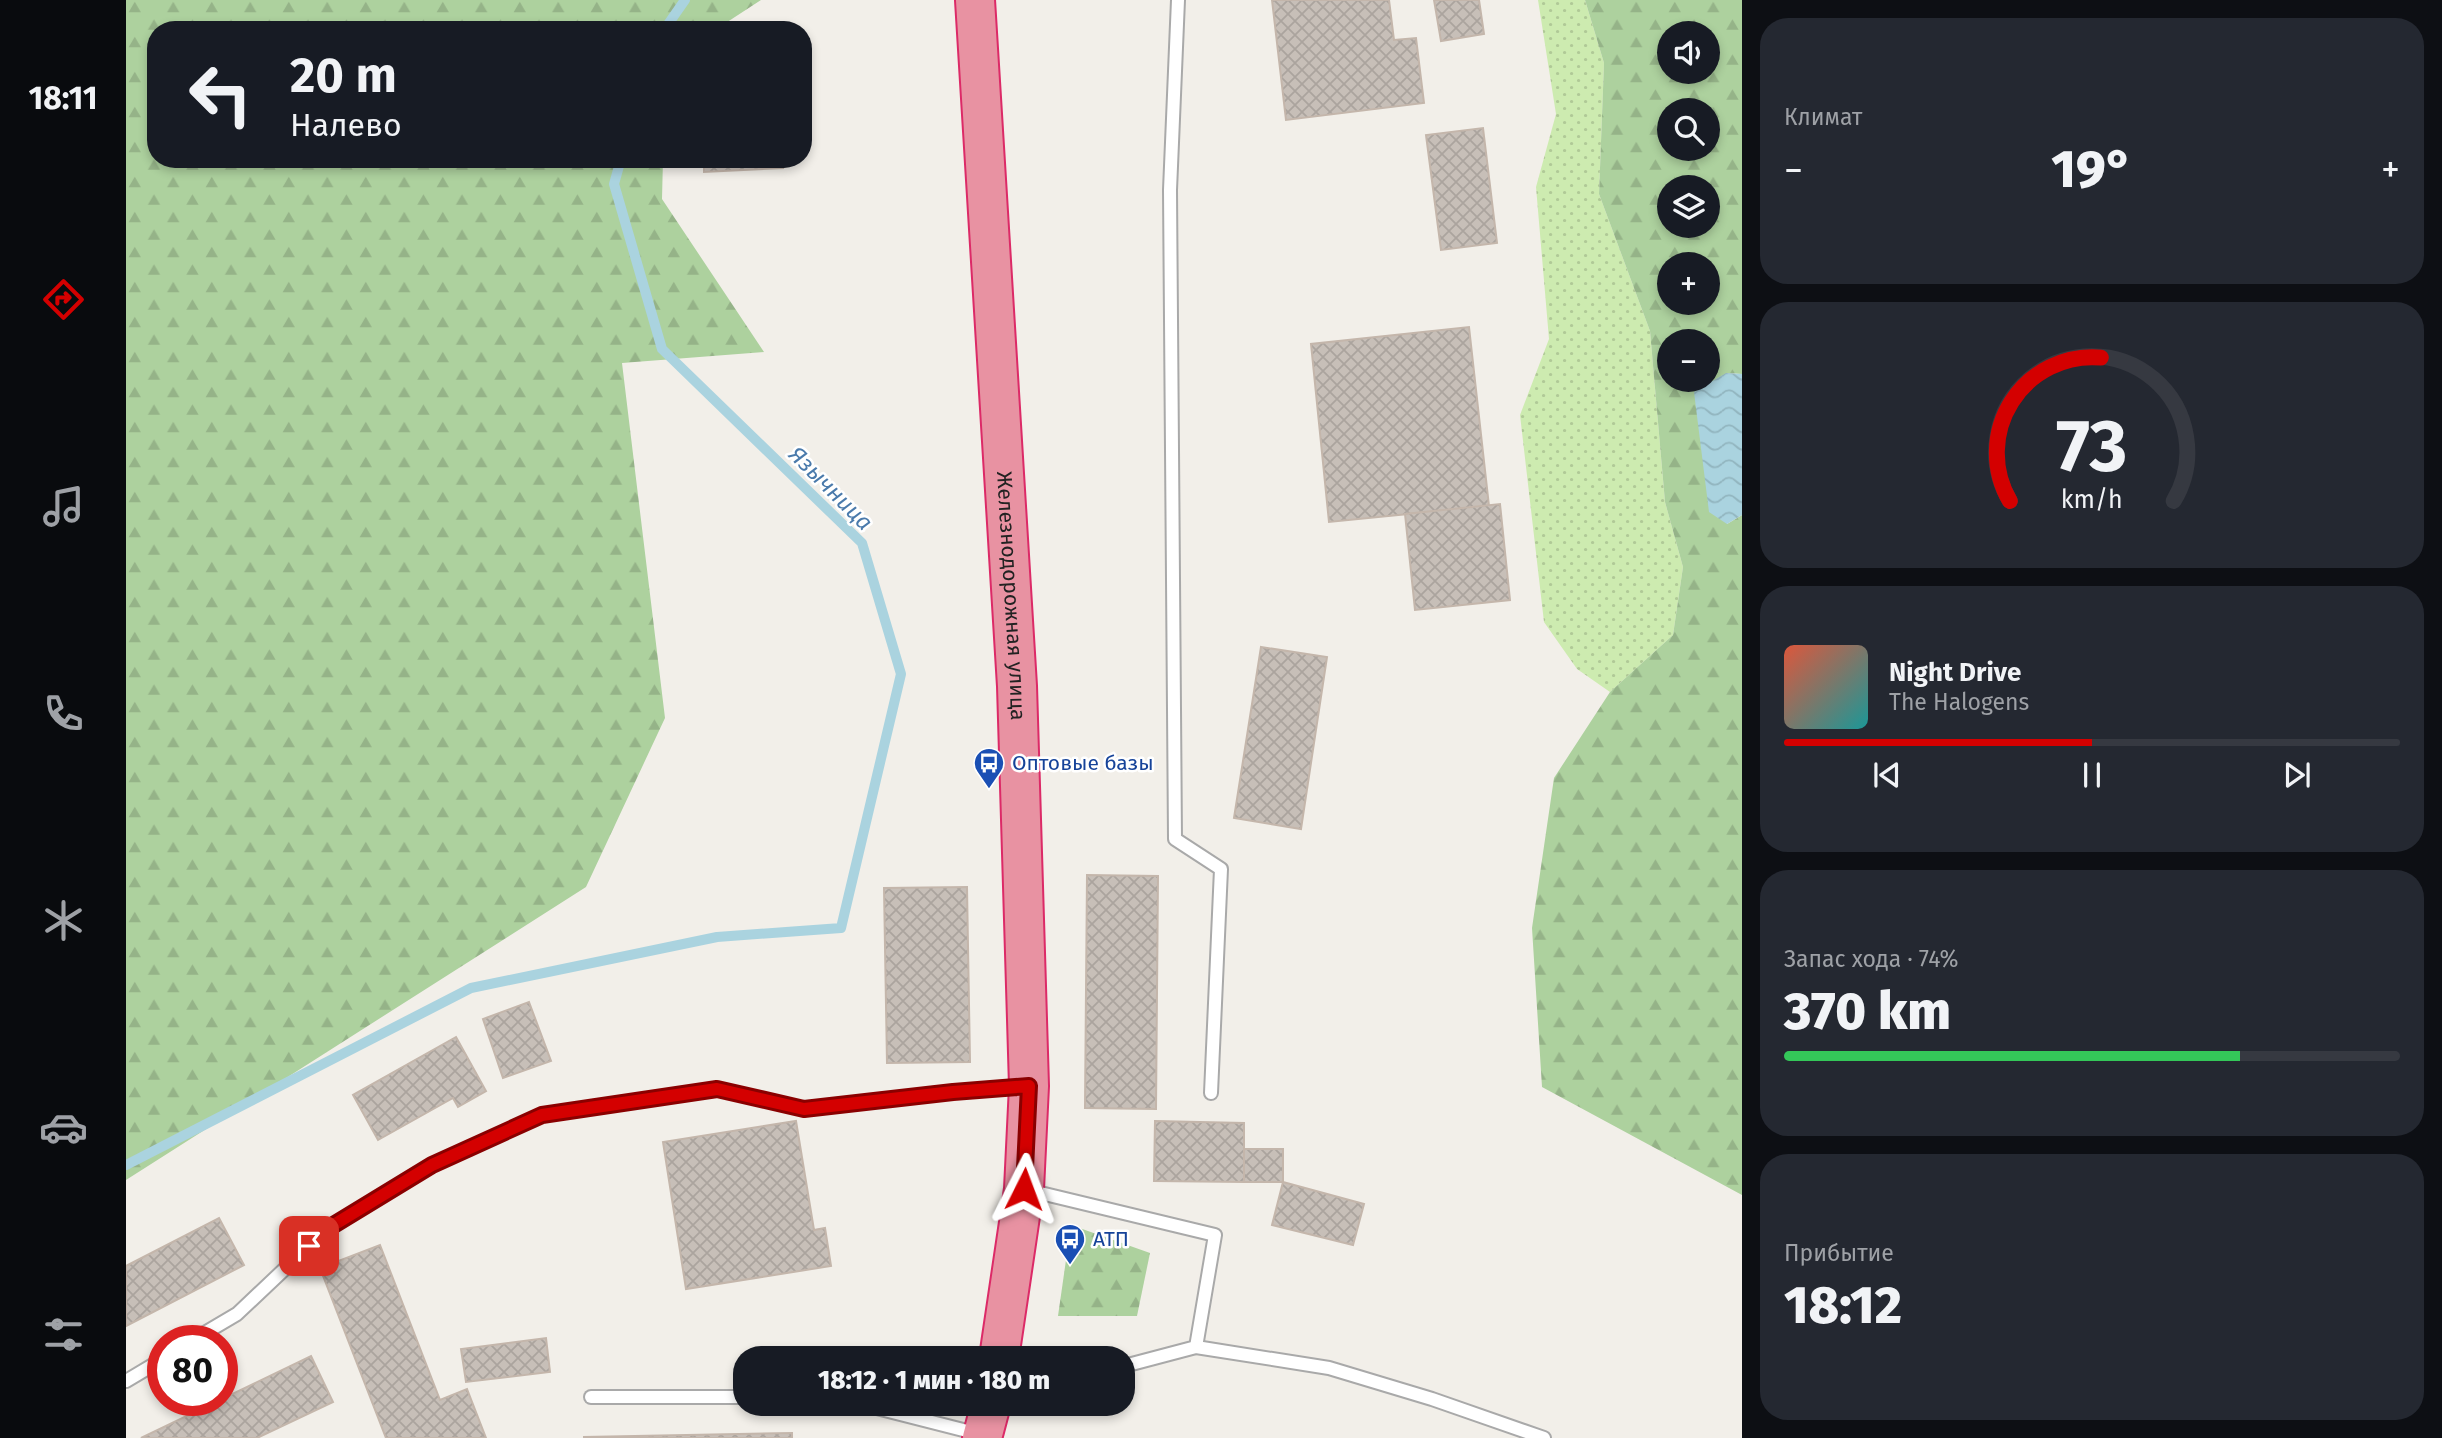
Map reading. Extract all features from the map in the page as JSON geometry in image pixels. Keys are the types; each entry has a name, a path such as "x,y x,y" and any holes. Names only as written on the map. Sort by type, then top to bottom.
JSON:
{"highway":[{"name":"Железнодорожная улица","path":"975,0 1017,686 1029,1086 1024,1189 1001,1346"}],"lane":[{"path":"1178,0 1170,190 1175,839 1221,869 1211,1093"},
{"path":"218,1325 237,1314 327,1229 432,1165 542,1115 717,1089 804,1109 1029,1086"},
{"path":"1024,1189 1215,1235 1196,1348"},
{"path":"1135,1363 1196,1348 1329,1368 1432,1399 1544,1438"},
{"path":"126,1381 147,1369"},
{"path":"591,1397 733,1397"},
{"path":"929,1416 986,1426"}],"green space":[{"path":"126,0 761,0 729,21 147,21 147,168 663,168 662,199 764,352 622,363 665,718 586,887 126,1180"},
{"path":"1538,0 1585,0 1604,63 1599,194 1650,331 1665,502 1683,567 1673,635 1610,692 1577,669 1544,622 1520,415 1549,339 1536,187 1556,114"},
{"path":"1585,0 1742,0 1742,374 1726,373 1727,524 1742,515 1742,1195 1542,1087 1532,928 1554,778 1610,692 1673,635 1683,567 1665,502 1650,331 1599,194 1604,63"},
{"path":"1071,1225 1150,1253 1137,1316 1058,1316"}],"water":[{"path":"1726,373 1742,374 1742,515 1727,524 1709,512 1694,392 1720,392 1720,377"}],"building":[{"path":"1272,0 1389,0 1394,40 1416,38 1424,103 1286,120"},
{"path":"1434,0 1479,0 1484,34 1441,41"},
{"path":"1483,128 1497,243 1441,250 1426,135"},
{"path":"704,168 783,168 704,172"},
{"path":"1469,327 1489,506 1329,522 1311,344"},
{"path":"1500,504 1510,600 1415,610 1405,514"},
{"path":"1261,647 1327,657 1301,829 1234,818"},
{"path":"1087,875 1158,876 1156,1109 1085,1108"},
{"path":"967,887 970,1062 887,1063 884,888"},
{"path":"529,1002 551,1061 503,1078 483,1019"},
{"path":"456,1037 486,1091 458,1107 453,1098 378,1140 353,1095"},
{"path":"796,1121 814,1230 825,1228 831,1266 686,1289 663,1142"},
{"path":"1155,1121 1244,1123 1244,1182 1154,1181"},
{"path":"1244,1149 1283,1149 1283,1182 1244,1182"},
{"path":"1283,1182 1364,1204 1353,1245 1272,1225"},
{"path":"219,1218 244,1265 126,1326 126,1266"},
{"path":"380,1245 440,1400 467,1389 486,1438 386,1438 320,1268"},
{"path":"546,1338 550,1372 466,1382 461,1349"},
{"path":"311,1356 333,1402 257,1438 141,1438 187,1416 238,1416 238,1391"},
{"path":"792,1433 792,1438 584,1438 584,1437"}],"waterway":[{"name":"Язычница","path":"670,21 685,0"},
{"name":"Язычница","path":"126,1165 471,988 717,937 841,928 901,674 862,543 662,349 614,184 618,168"}],"place":[{"name":"Оптовые базы","path":"989,790"},
{"name":"АТП","path":"1070,1266"}],"route":[{"path":"309,1246 327,1229 432,1165 542,1115 717,1089 804,1109 1029,1086 1024,1189"}]}
